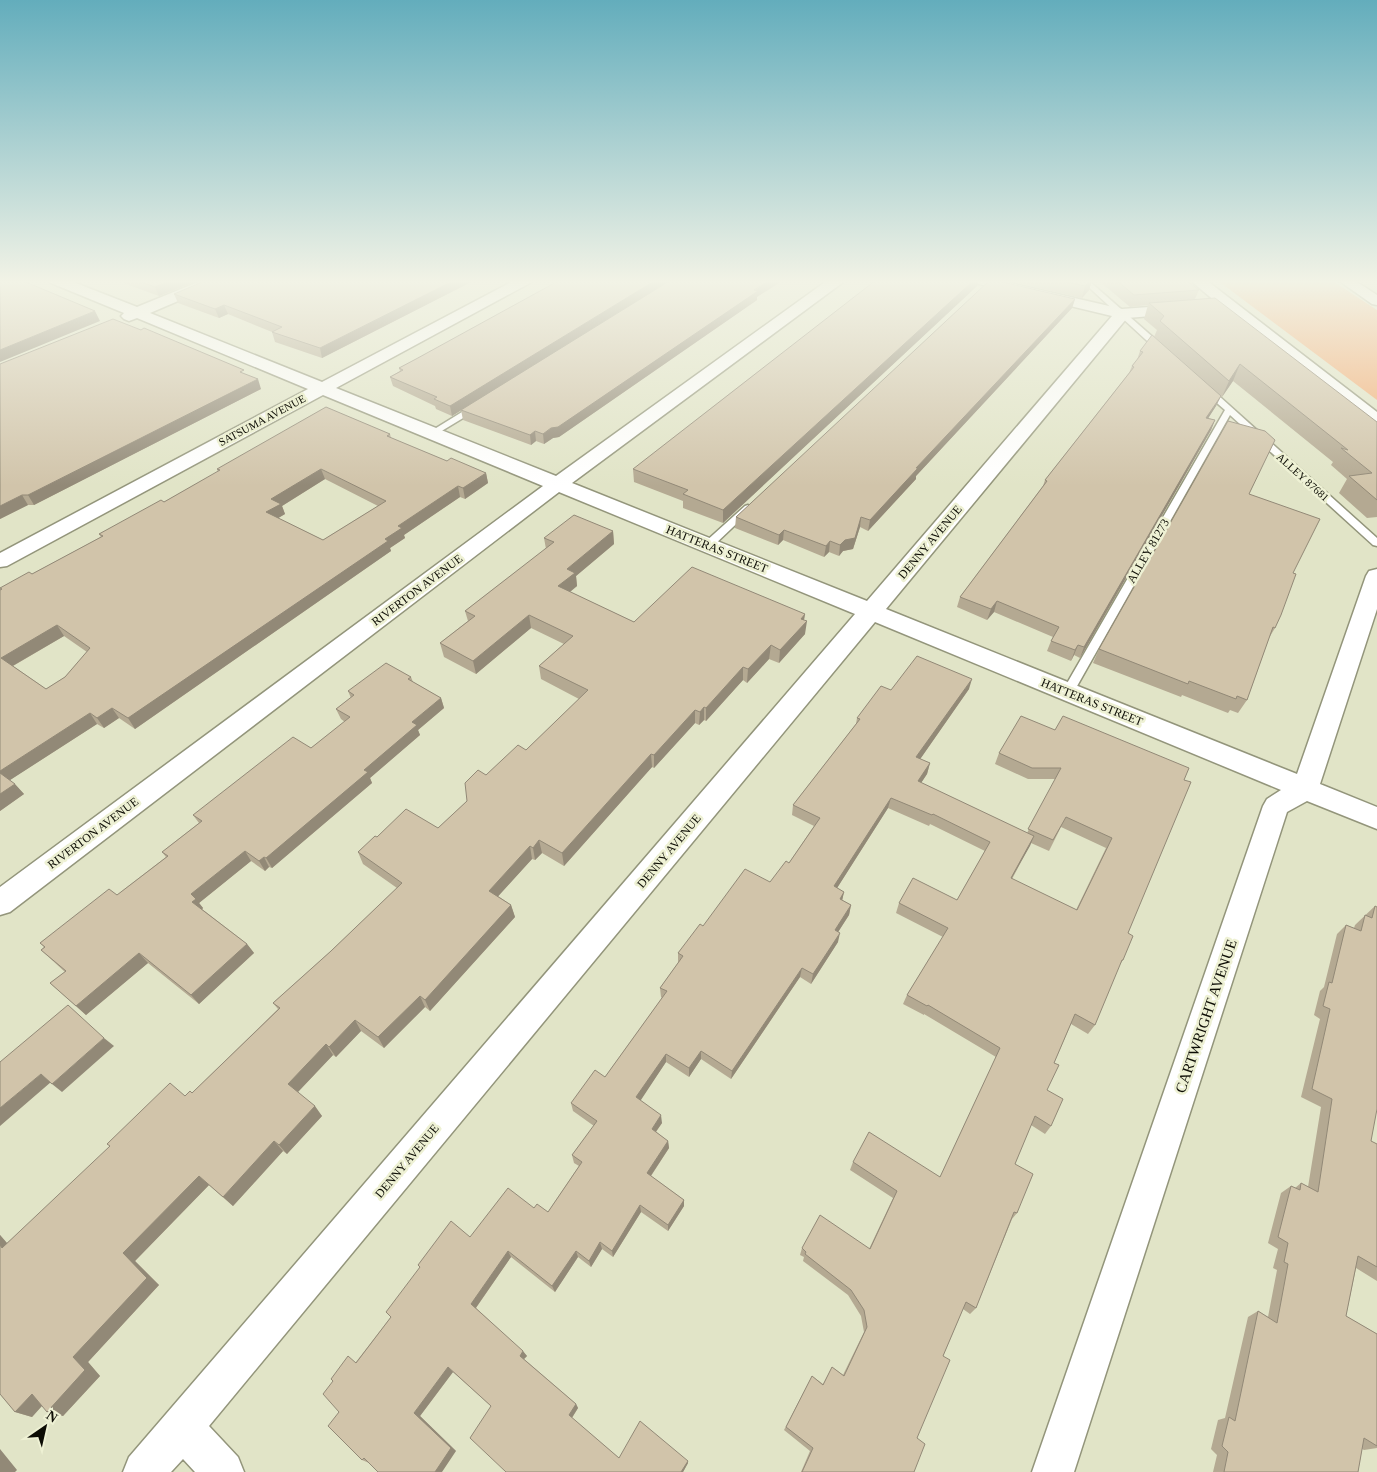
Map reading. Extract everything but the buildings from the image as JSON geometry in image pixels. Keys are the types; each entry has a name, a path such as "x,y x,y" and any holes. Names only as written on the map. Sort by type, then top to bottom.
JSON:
{"street":[{"name":"HATTERAS STREET","path":"216,349 321,388 1377,818"},
{"name":"SATSUMA AVENUE","path":"0,561 395,349"},
{"name":"RIVERTON AVENUE","path":"0,903 558,484 743,349"},
{"name":"DENNY AVENUE","path":"144,1472 1093,349"},
{"path":"1286,349 1377,421"},
{"path":"1305,789 1377,576"},
{"name":"CARTWRIGHT AVENUE","path":"1053,1472 1276,806 1305,789"},
{"path":"182,1427 223,1472"}],"lane":[{"path":"1161,349 1165,352"},
{"name":"ALLEY 87681","path":"1201,384 1377,543"},
{"path":"432,433 483,402"},
{"name":"ALLEY 81273","path":"1068,692 1229,410"},
{"path":"708,545 758,498"}],"shaded area":[{"path":"1309,349 1377,349 1377,400"}]}
